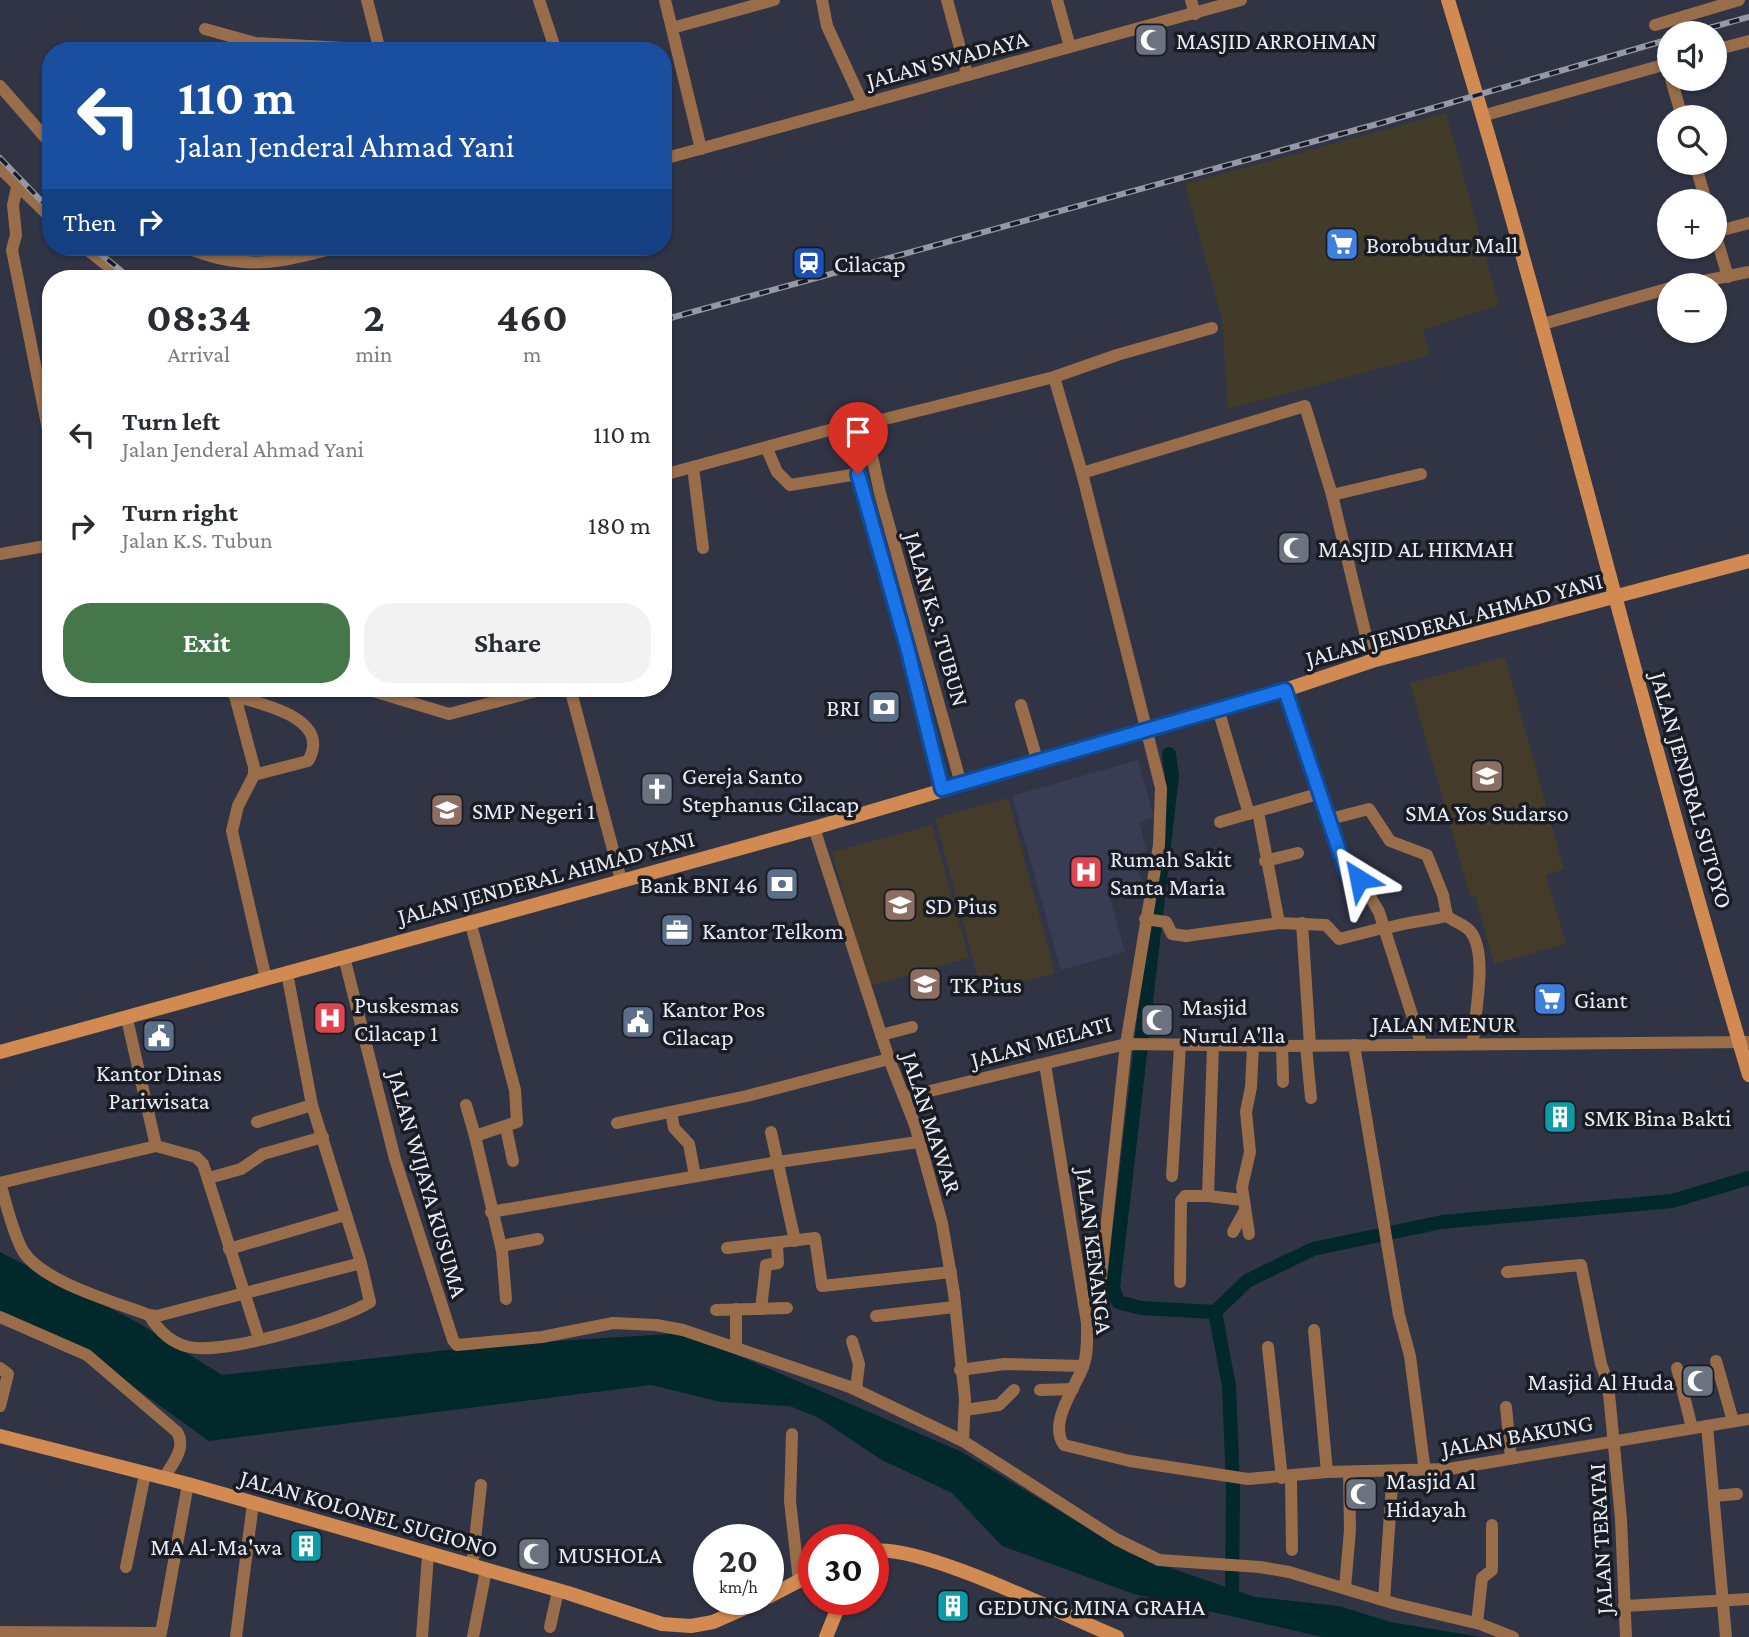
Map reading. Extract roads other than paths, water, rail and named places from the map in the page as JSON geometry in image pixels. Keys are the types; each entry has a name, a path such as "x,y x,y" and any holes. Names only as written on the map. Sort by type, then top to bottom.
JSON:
{"main road":[{"name":"JALAN JENDRAL SUTOYO","path":"1448,0 1543,324 1615,599 1744,1042 1749,1075"},
{"name":"JALAN JENDERAL AHMAD YANI","path":"0,1052 814,828 1285,690 1372,660 1615,599 1749,561"},
{"name":"JALAN KOLONEL SUGIONO","path":"0,1436 188,1484 675,1626 713,1622 729,1615"},
{"path":"889,1549 1015,1593 1117,1637"},
{"path":"825,1637 835,1615"}],"street":[{"path":"367,0 378,42"},
{"path":"539,0 553,42"},
{"path":"665,0 701,149"},
{"path":"672,28 774,0"},
{"path":"822,0 827,26 863,104"},
{"path":"947,0 967,74"},
{"path":"1057,0 1070,47"},
{"path":"1191,0 1195,13"},
{"name":"JALAN SWADAYA","path":"672,157 1241,0"},
{"path":"1655,25 1739,0"},
{"path":"205,29 251,42"},
{"path":"1727,47 1749,41"},
{"path":"1482,116 1657,73"},
{"path":"0,86 42,134"},
{"path":"0,168 42,210"},
{"path":"17,187 13,205 16,235 12,250 42,374"},
{"path":"1727,229 1749,223"},
{"path":"95,256 112,270"},
{"path":"208,256 250,264 307,256"},
{"path":"1727,277 1749,272"},
{"path":"1543,324 1657,292"},
{"path":"672,473 848,425 865,424 1054,377 1116,355 1212,328"},
{"name":"JALAN MELATI","path":"905,1097 1128,1044 1155,921 1162,822 1161,788 1082,473 1054,377"},
{"path":"1082,473 1305,406 1332,495 1372,660"},
{"name":"JALAN K.S. TUBUN","path":"865,424 915,621 961,784"},
{"name":"JALAN K.S. TUBUN","path":"848,425 858,474 901,625 942,789"},
{"path":"767,449 777,472 790,485 858,474"},
{"path":"693,467 702,548"},
{"path":"1332,495 1422,474"},
{"path":"0,554 42,547"},
{"path":"901,625 915,621"},
{"path":"1285,690 1346,871 1361,881 1368,891 1384,929 1421,1043"},
{"path":"232,697 254,775 238,806 232,831 266,979"},
{"path":"244,697 297,718 309,733 312,743 308,761 254,775"},
{"path":"393,697 449,714 514,697"},
{"path":"571,697 621,880"},
{"path":"1021,705 1038,763"},
{"path":"1218,709 1253,813 1264,836 1265,861 1279,923"},
{"path":"1220,822 1321,793"},
{"path":"1330,819 1369,809 1390,841 1404,849 1424,853 1440,887 1447,916"},
{"name":"JALAN MAWAR","path":"814,828 889,1059 905,1097 937,1204 951,1272 965,1410 963,1441"},
{"path":"1265,861 1298,853"},
{"path":"1155,921 1172,933 1186,936 1279,923 1326,925 1339,939 1413,920 1423,921 1447,916 1468,928 1479,958 1479,1007 1474,1019 1472,1043"},
{"path":"470,921 515,1090 517,1122 506,1128 475,1136"},
{"path":"1302,923 1311,1098"},
{"name":"JALAN WIJAYA KUSUMA","path":"344,957 395,1159 453,1340 465,1346 542,1337 613,1323 635,1323 683,1330 736,1347"},
{"path":"149,1315 157,1328 187,1347 219,1348 335,1317 370,1302 361,1263 312,1105 287,973"},
{"path":"127,1019 156,1146"},
{"path":"881,1035 912,1027"},
{"name":"JALAN MENUR","path":"1128,1044 1308,1046 1744,1042"},
{"path":"1100,1286 1128,1044"},
{"path":"1249,1234 1244,1205 1244,1173 1250,1152 1245,1112 1251,1087 1253,1045"},
{"path":"1354,1045 1399,1315 1410,1356 1425,1472"},
{"path":"1171,1177 1180,1046"},
{"path":"1208,1196 1213,1046"},
{"path":"1282,1046 1283,1083"},
{"path":"617,1123 889,1059"},
{"name":"JALAN KENANGA","path":"1045,1064 1087,1323 1083,1366 1059,1429 1064,1445 1097,1455 1222,1477"},
{"path":"257,1122 312,1105"},
{"path":"466,1105 501,1246 506,1299"},
{"path":"671,1112 674,1128 689,1144 695,1176"},
{"path":"506,1128 513,1161"},
{"path":"771,1132 795,1241"},
{"path":"209,1178 241,1168 263,1154 323,1137"},
{"path":"491,1212 778,1162 918,1142"},
{"path":"259,1339 243,1294 229,1249 209,1178 196,1157 156,1146 0,1183 18,1239 35,1265 71,1285 149,1315 157,1316 243,1294 361,1263"},
{"path":"1180,1282 1181,1201 1185,1196 1208,1196 1244,1205"},
{"path":"1233,1232 1244,1205"},
{"path":"229,1249 345,1214"},
{"path":"501,1246 538,1239"},
{"path":"727,1248 816,1239 822,1286 951,1272"},
{"path":"761,1309 766,1265 778,1264 777,1244"},
{"name":"JALAN TERATAI","path":"1507,1272 1581,1265 1601,1364 1608,1382 1615,1440 1626,1637"},
{"path":"876,1316 954,1307"},
{"path":"716,1310 787,1308"},
{"path":"736,1309 736,1347 856,1390 963,1441 1135,1549 1159,1560 1260,1567 1477,1623 1513,1637"},
{"path":"0,1317 87,1355 177,1432 181,1441 180,1451 164,1478"},
{"path":"1314,1330 1327,1472"},
{"path":"852,1341 859,1364 856,1390"},
{"path":"1268,1347 1286,1477 1292,1550"},
{"path":"1716,1361 1733,1421"},
{"path":"960,1370 1004,1364 1083,1366"},
{"path":"0,1368 8,1374 0,1406"},
{"path":"1677,1368 1692,1428"},
{"path":"1041,1390 1073,1388"},
{"path":"965,1410 999,1405 1014,1390"},
{"path":"1506,1407 1511,1458"},
{"name":"JALAN BAKUNG","path":"1222,1477 1248,1479 1327,1472 1425,1472 1749,1419"},
{"path":"1707,1426 1726,1637"},
{"path":"792,1434 790,1501 798,1572"},
{"path":"1384,1601 1393,1471"},
{"path":"1345,1588 1350,1530 1349,1472"},
{"path":"126,1567 145,1474"},
{"path":"0,1632 64,1634 110,1630 157,1634 163,1630 188,1484"},
{"path":"473,1637 479,1569 481,1485"},
{"path":"1714,1496 1737,1494"},
{"path":"236,1637 253,1503"},
{"path":"1477,1623 1482,1578 1492,1570 1492,1525"},
{"path":"422,1637 428,1555"},
{"path":"550,1627 558,1591"},
{"path":"1624,1606 1749,1599"}],"waterway":[{"path":"1169,754 1172,776 1113,1288 1118,1302 1141,1308 1215,1312"},
{"path":"1232,1601 1233,1489 1229,1386 1215,1312 1247,1281 1313,1249 1442,1222 1672,1201 1749,1178"}],"railway":[{"path":"1727,23 1749,17"},
{"path":"672,318 1381,123 1657,43"},
{"path":"0,158 42,202"},
{"path":"103,256 120,270"}],"place":[{"name":"MASJID ARROHMAN","path":"1151,40"},
{"name":"Borobudur Mall","path":"1342,244"},
{"name":"Cilacap","path":"809,263"},
{"name":"MASJID AL HIKMAH","path":"1294,548"},
{"name":"BRI","path":"884,707"},
{"name":"SMA Yos Sudarso","path":"1487,776"},
{"name":"Gereja Santo Stephanus Cilacap","path":"657,789"},
{"name":"SMP Negeri 1","path":"447,810"},
{"name":"Rumah Sakit Santa Maria","path":"1086,872"},
{"name":"Bank BNI 46","path":"782,884"},
{"name":"SD Pius","path":"900,905"},
{"name":"Kantor Telkom","path":"677,930"},
{"name":"TK Pius","path":"925,984"},
{"name":"Giant","path":"1550,999"},
{"name":"Puskesmas Cilacap 1","path":"330,1018"},
{"name":"Masjid Nurul A'lla","path":"1157,1020"},
{"name":"Kantor Pos Cilacap","path":"638,1022"},
{"name":"Kantor Dinas Pariwisata","path":"159,1036"},
{"name":"SMK Bina Bakti","path":"1560,1117"},
{"name":"Masjid Al Huda","path":"1698,1381"},
{"name":"Masjid Al Hidayah","path":"1361,1494"},
{"name":"MA Al-Ma'wa","path":"306,1546"},
{"name":"MUSHOLA","path":"534,1554"},
{"name":"GEDUNG MINA GRAHA","path":"953,1606"}]}
